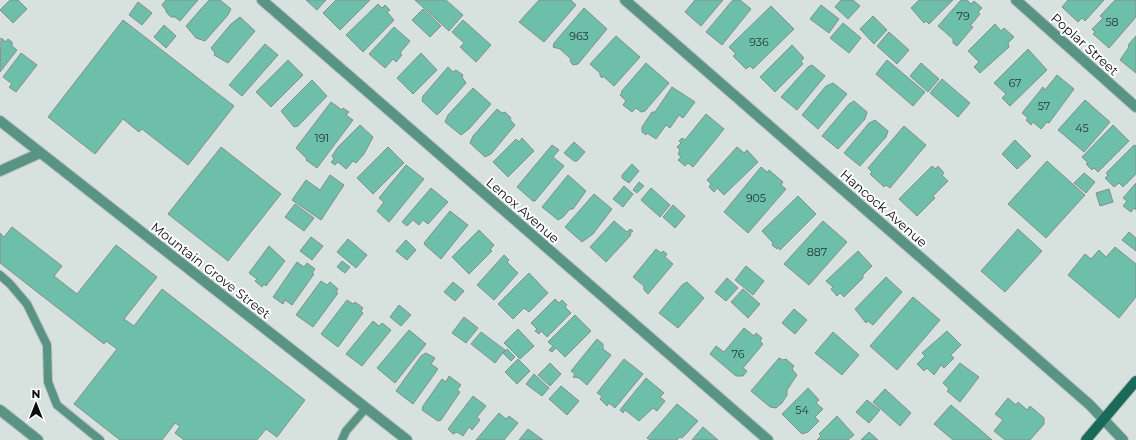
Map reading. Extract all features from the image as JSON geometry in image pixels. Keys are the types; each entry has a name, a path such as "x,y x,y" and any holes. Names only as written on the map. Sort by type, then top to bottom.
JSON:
{"main road":[{"path":"1086,440 1136,381"}],"street":[{"name":"Lenox Avenue","path":"262,0 768,440"},
{"name":"Hancock Avenue","path":"625,0 1090,405 1123,440"},
{"name":"Poplar Street","path":"1016,0 1136,107"},
{"name":"Mountain Grove Street","path":"0,120 40,153 407,440"},
{"path":"0,171 40,153"},
{"path":"0,410 38,440"}],"lane":[{"path":"0,275 27,304 47,345 48,382 57,405 100,440"},
{"path":"342,440 346,431 366,408"}],"building":[{"path":"10,0 18,0 27,9 13,23 0,10"},
{"path":"166,0 198,0 180,21 175,17 171,17 166,12 162,5"},
{"path":"209,0 220,0 231,9 228,15 205,41 196,38 186,26"},
{"path":"306,0 326,0 317,10"},
{"path":"336,0 370,0 340,30 323,13"},
{"path":"415,0 446,0 463,15 449,31"},
{"path":"539,0 571,0 576,5 544,42 519,22"},
{"path":"695,0 723,0 701,26 685,12"},
{"path":"740,0 751,9 722,45 706,32 732,1"},
{"path":"841,0 853,0 860,6 848,19 835,7"},
{"path":"919,0 953,0 929,24 926,21 924,23 911,8"},
{"path":"961,0 967,0 971,4 974,1 982,8 978,12 980,14 970,26 973,27 957,46 953,43 953,39 938,26"},
{"path":"1068,0 1104,0 1085,21 1082,18 1078,22 1062,7"},
{"path":"1115,0 1136,0 1136,17 1109,48 1093,34 1095,32 1092,29 1103,18 1100,16"},
{"path":"138,2 152,13 142,25 129,15"},
{"path":"378,4 382,8 385,5 390,10 387,12 394,20 363,52 346,35"},
{"path":"821,5 839,19 829,33 810,19"},
{"path":"771,6 794,29 753,69 750,66 746,69 733,56 736,54 729,47"},
{"path":"584,8 607,29 578,64 573,65 570,61 571,59 560,49 553,47 554,43"},
{"path":"423,9 441,26 430,37 412,20"},
{"path":"873,16 887,30 874,44 860,29"},
{"path":"240,17 255,31 228,63 214,55 215,53 211,48 231,24"},
{"path":"123,20 234,106 188,165 142,129 139,132 123,119 95,154 48,117"},
{"path":"463,20 491,45 476,62 460,47 464,43 452,32"},
{"path":"843,23 861,38 849,53 830,38"},
{"path":"995,24 1001,31 1004,28 1014,37 1008,43 1009,47 980,73 974,67 979,62 968,51"},
{"path":"164,25 176,36 166,48 154,37"},
{"path":"394,27 410,41 400,53 402,55 396,62 393,59 385,68 369,54"},
{"path":"889,32 909,50 897,64 877,46"},
{"path":"616,36 640,57 614,86 603,76 602,78 600,73 590,64"},
{"path":"1136,36 1136,73 1120,60 1129,47 1128,45"},
{"path":"1,38 6,42 8,39 12,42 12,46 17,50 0,72"},
{"path":"265,44 278,55 242,96 229,85"},
{"path":"792,45 804,58 801,61 803,64 775,92 760,77"},
{"path":"1028,49 1047,70 1010,106 1002,98 1006,94 994,83"},
{"path":"21,53 37,65 16,92 9,87 12,84 3,77"},
{"path":"421,53 437,70 413,94 397,78"},
{"path":"288,60 303,75 271,107 256,92"},
{"path":"887,60 925,92 913,106 876,74"},
{"path":"646,63 669,83 645,111 641,112 636,108 632,112 623,105 626,101 620,95"},
{"path":"921,63 939,79 928,92 910,76"},
{"path":"812,65 825,76 797,110 781,97 808,67"},
{"path":"448,67 453,72 456,70 463,75 462,77 466,83 437,115 422,101 423,96"},
{"path":"1057,75 1074,89 1049,123 1047,122 1041,129 1033,122 1031,125 1026,120 1028,118 1022,113 1043,87 1045,90"},
{"path":"942,79 970,103 958,117 930,93"},
{"path":"312,80 327,96 298,126 294,127 281,111"},
{"path":"833,83 847,94 818,129 802,115 826,86"},
{"path":"672,87 695,102 683,118 679,115 670,128 666,125 656,139 647,133 646,135 642,132 642,127 652,112 655,112"},
{"path":"473,88 491,104 469,129 461,135 445,122 448,115"},
{"path":"1085,100 1110,122 1084,152 1058,130"},
{"path":"854,101 867,112 865,119 838,149 822,136 849,104"},
{"path":"331,102 342,110 343,108 349,112 346,115 353,120 317,168 306,160 307,159 296,148"},
{"path":"497,109 502,113 505,112 515,125 491,154 485,157 470,143 473,136"},
{"path":"706,114 724,129 693,167 688,163 685,166 678,160 681,157 678,154 680,150 677,147 681,143 679,141 682,138 685,140"},
{"path":"875,120 888,131 886,137 860,166 844,153 869,123"},
{"path":"360,125 373,137 364,154 356,163 353,161 346,169 338,162 335,165 331,162 334,159 332,156 338,147"},
{"path":"1113,125 1129,141 1098,172 1094,168 1092,170 1082,157"},
{"path":"904,126 926,145 890,188 886,185 884,187 870,174 872,172 868,168"},
{"path":"522,138 534,151 508,177 493,162 516,139 519,142"},
{"path":"1015,140 1031,156 1017,169 1002,154"},
{"path":"574,142 585,152 577,161 574,161 564,153"},
{"path":"552,145 559,150 553,157 564,166 535,201 533,201 517,187"},
{"path":"1134,145 1136,146 1136,174 1123,187 1119,183 1114,187 1105,178 1108,175 1106,173"},
{"path":"221,147 281,194 228,261 168,214"},
{"path":"388,147 404,163 373,194 357,178"},
{"path":"737,147 744,153 747,150 758,162 724,195 717,188 714,192 709,187 711,184 707,180"},
{"path":"1047,161 1085,195 1046,238 1008,204"},
{"path":"632,164 639,171 629,183 622,178 622,175"},
{"path":"406,165 424,179 389,222 377,211 384,202 379,198"},
{"path":"932,166 936,169 938,166 944,173 942,175 948,181 933,196 935,198 917,216 899,199"},
{"path":"761,167 767,172 769,170 783,182 781,185 786,189 748,233 724,212"},
{"path":"1084,173 1095,182 1086,193 1074,183"},
{"path":"330,175 344,185 321,220 292,200 306,180 320,190"},
{"path":"568,175 586,191 573,209 570,209 558,220 542,207"},
{"path":"639,182 644,186 637,193 633,190"},
{"path":"1136,183 1136,210 1134,208 1131,212 1123,206 1127,201 1123,198"},
{"path":"624,186 633,194 623,207 613,199"},
{"path":"431,188 448,202 428,224 423,220 419,225 413,220 407,226 402,222"},
{"path":"651,188 670,205 660,217 641,200"},
{"path":"1109,189 1113,202 1100,206 1096,193"},
{"path":"594,194 612,209 593,234 582,242 565,227"},
{"path":"798,196 816,214 780,250 778,247 777,249 772,245 773,243 762,231"},
{"path":"295,204 314,218 304,231 285,217"},
{"path":"673,205 685,216 675,228 663,217"},
{"path":"450,211 468,225 441,259 424,243"},
{"path":"614,221 627,232 630,229 633,231 606,262 590,247"},
{"path":"823,221 847,242 809,285 784,264"},
{"path":"12,227 62,266 54,276 77,294 116,245 157,277 124,319 134,326 162,289 305,400 277,437 266,429 257,440 184,440 175,433 180,426 175,423 162,440 120,440 74,404 117,349 106,341 104,344 0,263 0,233 4,237"},
{"path":"1018,229 1042,251 1005,292 981,271"},
{"path":"479,230 494,245 490,250 492,251 469,274 452,257"},
{"path":"1129,232 1136,238 1136,251 1122,240"},
{"path":"311,237 323,246 312,260 300,251"},
{"path":"348,239 367,255 356,268 337,252"},
{"path":"406,240 416,250 407,260 396,251"},
{"path":"269,246 285,261 266,286 264,284 262,287 255,281 257,279 249,273"},
{"path":"1115,247 1136,264 1136,297 1119,318 1068,275 1085,254 1091,259 1099,250 1106,257"},
{"path":"656,249 661,253 663,251 667,254 665,257 673,264 648,294 644,290 644,286 633,277"},
{"path":"858,251 872,266 863,275 863,278 844,297 840,293 837,296 831,289 833,287 826,281"},
{"path":"504,255 509,260 507,262 518,273 494,300 477,285"},
{"path":"342,261 350,267 345,273 337,267"},
{"path":"297,262 304,267 307,263 315,269 312,273 314,274 292,305 285,300 283,304 273,297"},
{"path":"746,266 764,281 753,295 735,280"},
{"path":"529,273 548,293 529,312 524,308 513,319 498,304"},
{"path":"886,277 902,292 873,325 868,321 866,323 855,309"},
{"path":"727,278 738,288 726,301 715,292"},
{"path":"321,281 327,285 330,282 338,289 336,292 338,293 313,327 296,315"},
{"path":"453,282 464,291 455,301 444,292"},
{"path":"687,282 704,298 678,328 659,313 682,285"},
{"path":"743,289 760,304 748,318 731,302"},
{"path":"913,297 940,320 897,370 870,346"},
{"path":"555,299 559,303 562,300 567,305 565,307 571,313 547,337 541,331 539,334 535,331 537,329 531,323"},
{"path":"347,300 353,304 355,302 363,308 361,311 363,313 338,347 321,334"},
{"path":"399,305 411,315 401,326 390,317"},
{"path":"794,309 807,320 795,334 782,323"},
{"path":"575,315 591,331 565,357 556,348 552,352 549,350 553,346 548,342"},
{"path":"464,317 478,328 466,343 452,333"},
{"path":"373,321 379,326 382,323 391,330 362,366 346,354"},
{"path":"744,328 754,336 756,333 762,338 760,341 763,344 743,368 747,371 743,376 736,376 710,354 716,346 724,352"},
{"path":"518,329 534,346 520,359 504,343"},
{"path":"409,330 426,344 395,383 377,368"},
{"path":"947,331 961,345 951,355 954,358 944,368 941,365 934,375 927,368 924,371 917,364 925,356 922,353"},
{"path":"481,332 505,350 495,363 471,344"},
{"path":"833,332 859,355 842,375 815,353"},
{"path":"597,339 603,344 603,349 611,355 587,385 579,378 573,377 575,374 571,371"},
{"path":"507,349 515,357 511,361 503,353"},
{"path":"426,353 435,358 431,364 438,369 413,404 396,391 421,356"},
{"path":"779,358 783,360 786,359 794,366 792,369 797,375 787,390 787,395 782,403 776,408 770,407 751,391"},
{"path":"518,359 530,371 517,384 505,372"},
{"path":"624,359 643,374 615,408 609,403 607,406 600,399 602,396 597,393"},
{"path":"550,363 561,374 550,386 538,375"},
{"path":"960,363 979,377 960,402 947,391 949,389 943,383"},
{"path":"534,374 549,388 542,396 526,384"},
{"path":"449,376 461,385 457,390 460,392 441,420 438,421 422,410 423,406 442,379 446,382"},
{"path":"646,378 664,393 660,397 665,401 657,411 653,408 639,421 625,410 623,413 620,410"},
{"path":"561,386 579,401 567,415 549,399"},
{"path":"808,388 819,400 816,403 823,409 815,417 819,421 808,432 802,434 782,414"},
{"path":"885,389 911,413 900,426 873,402"},
{"path":"473,396 486,406 477,417 480,420 472,430 469,427 463,436 457,432 453,434 448,429"},
{"path":"1008,398 1016,405 1018,402 1027,410 1030,406 1044,418 1044,424 1030,440 1005,440 994,431 1003,420 995,414"},
{"path":"867,400 880,410 869,423 856,412"},
{"path":"677,404 698,421 682,438 680,437 677,440 650,440 647,438"},
{"path":"951,405 992,440 953,440 934,424"},
{"path":"499,413 506,419 509,416 518,423 504,440 476,440"},
{"path":"837,416 854,435 848,440 817,440 821,436 819,434"},
{"path":"703,427 718,440 692,440"},
{"path":"528,429 543,440 519,440"},
{"path":"869,432 878,440 861,440"}]}
